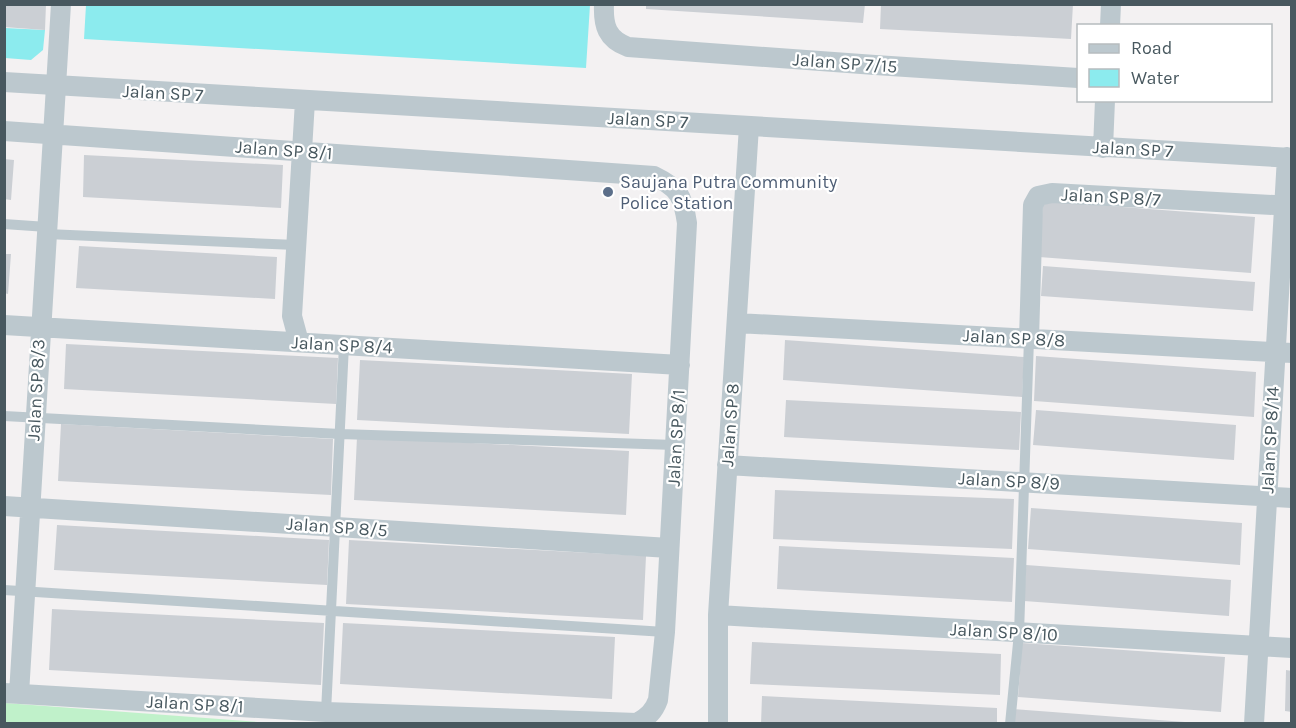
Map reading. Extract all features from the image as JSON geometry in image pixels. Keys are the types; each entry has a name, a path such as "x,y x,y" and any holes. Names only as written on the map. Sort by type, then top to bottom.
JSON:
{"street":[{"name":"Jalan SP 8/3","path":"12,694 25,591 61,4"},
{"name":"Jalan SP 7/15","path":"604,4 604,21 607,32 613,39 628,47 1077,78"},
{"path":"1110,24 1111,4"},
{"name":"Jalan SP 7","path":"4,82 1289,158"},
{"path":"299,342 292,316 305,101"},
{"path":"1102,148 1105,102"},
{"name":"Jalan SP 8","path":"718,723 717,615 749,126"},
{"name":"Jalan SP 8/1","path":"4,130 654,176 670,184 680,193 687,223 665,632 658,700 650,714 637,723 326,712 12,694"},
{"name":"Jalan SP 8/14","path":"1254,723 1267,496 1283,353 1289,158"},
{"name":"Jalan SP 8/7","path":"1029,339 1033,205 1038,196 1052,193 1288,206"},
{"name":"Jalan SP 8/8","path":"736,323 1283,353"},
{"name":"Jalan SP 8/4","path":"4,325 680,365"},
{"name":"Jalan SP 8/9","path":"727,465 1292,498"},
{"name":"Jalan SP 8/5","path":"4,506 669,548"},
{"name":"Jalan SP 8/10","path":"717,615 1292,648"}],"lane":[{"path":"4,224 47,230 296,245"},
{"path":"1011,723 1019,633 1029,339"},
{"path":"326,712 344,345"},
{"path":"4,416 339,434 675,445"},
{"path":"4,590 665,632"}],"green space":[{"path":"5,703 272,723 5,723"}],"water":[{"path":"86,5 590,5 586,68 84,39"},
{"path":"5,28 45,30 43,50 31,60 5,58"}],"building":[{"path":"4,4 46,4 45,30 4,27"},
{"path":"646,4 865,4 863,23 646,9"},
{"path":"881,4 1073,4 1071,39 880,29"},
{"path":"84,155 283,165 281,208 83,197"},
{"path":"4,159 14,160 11,200 4,199"},
{"path":"1043,201 1255,217 1251,273 1039,257"},
{"path":"79,246 277,257 275,299 76,288"},
{"path":"4,254 11,254 8,294 4,293"},
{"path":"1043,266 1255,282 1253,311 1041,296"},
{"path":"785,340 1024,357 1022,397 783,380"},
{"path":"66,344 338,358 336,404 64,389"},
{"path":"1036,356 1256,372 1254,417 1034,401"},
{"path":"360,360 632,374 629,434 357,420"},
{"path":"786,400 1021,412 1019,450 784,437"},
{"path":"1036,410 1236,425 1234,460 1033,445"},
{"path":"61,424 333,439 331,495 58,481"},
{"path":"357,437 629,451 626,515 354,500"},
{"path":"775,490 1014,499 1012,549 773,539"},
{"path":"1031,508 1242,523 1240,565 1028,549"},
{"path":"57,525 329,540 327,585 54,570"},
{"path":"349,540 646,556 643,620 346,604"},
{"path":"779,546 1014,558 1012,602 777,589"},
{"path":"1026,565 1231,580 1229,616 1024,601"},
{"path":"52,609 324,623 321,685 49,670"},
{"path":"343,623 615,637 612,699 340,684"},
{"path":"752,642 1001,654 1000,695 750,684"},
{"path":"1022,643 1225,657 1221,712 1018,697"},
{"path":"1286,670 1292,671 1292,712 1285,711"},
{"path":"762,696 997,708 997,724 761,724"},
{"path":"1013,709 1185,722 1185,724 1011,724"}],"place":[{"name":"Saujana Putra Community Police Station","path":"608,192"}]}
